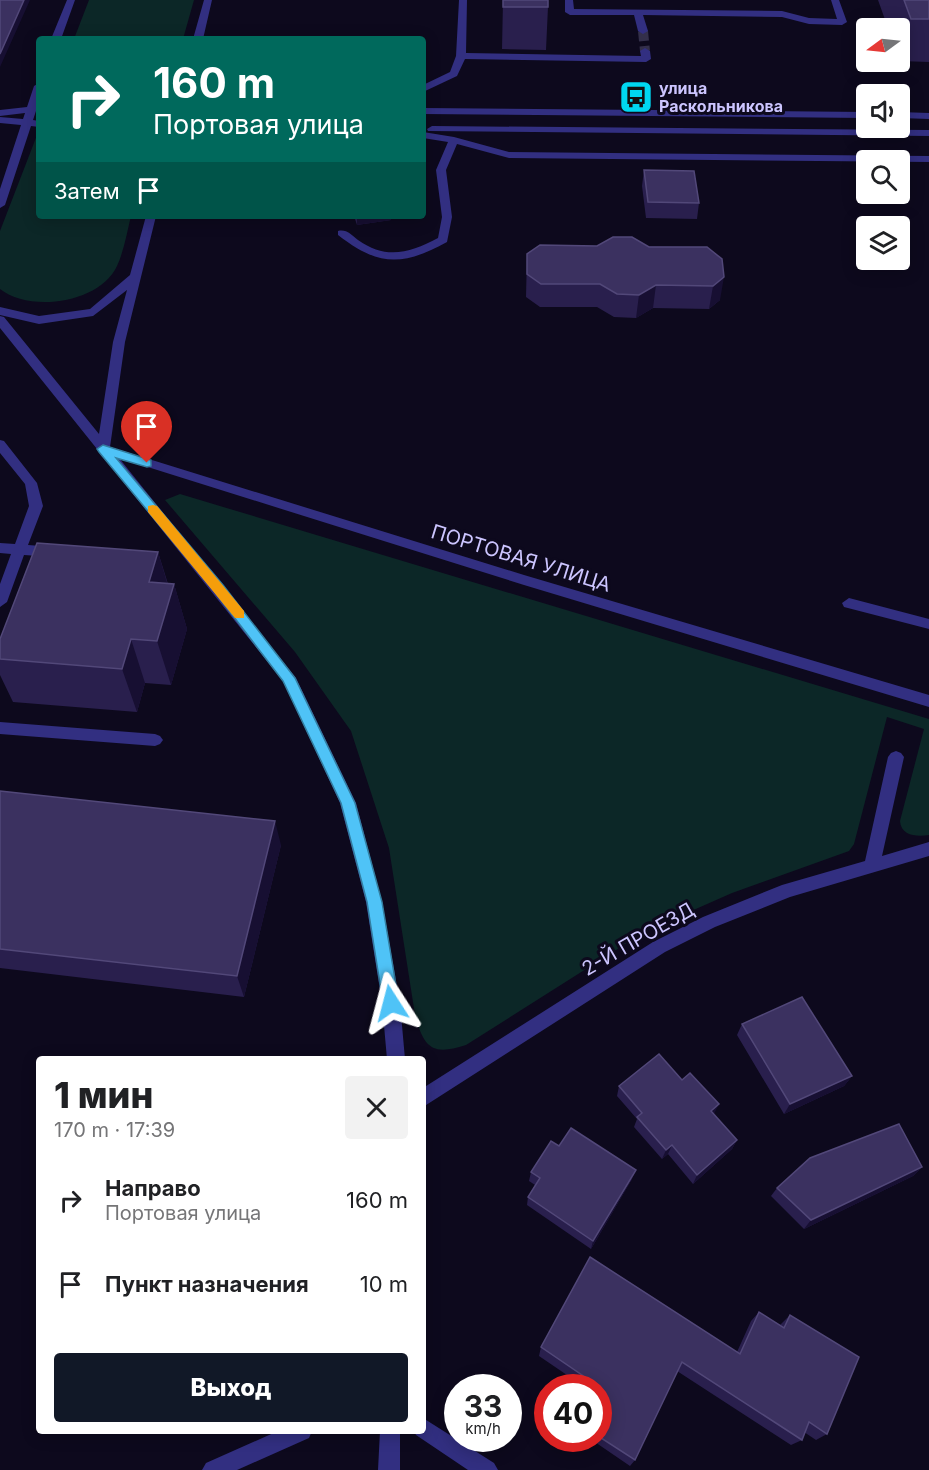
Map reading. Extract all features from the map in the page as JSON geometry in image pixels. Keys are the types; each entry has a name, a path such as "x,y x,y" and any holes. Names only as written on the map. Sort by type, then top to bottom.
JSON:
{"street":[{"path":"57,36 71,0"},
{"path":"199,36 208,0"},
{"path":"426,88 454,74 461,56 463,0"},
{"path":"569,0 570,12 782,14 808,21 842,22 835,0"},
{"path":"638,12 644,31"},
{"path":"461,56 646,59 645,51"},
{"path":"0,113 35,108"},
{"path":"0,205 27,123 35,108"},
{"path":"426,111 856,115"},
{"path":"910,115 929,116"},
{"path":"0,120 36,124"},
{"path":"426,129 929,133"},
{"path":"426,135 454,140 509,155 929,159"},
{"path":"342,233 362,249 395,259 418,254 443,240 447,217 441,170 454,140"},
{"path":"103,449 119,342 151,219"},
{"path":"0,311 39,320 93,312 134,278"},
{"path":"0,320 103,449 219,588 289,678 348,803 374,902 391,1003 396,1056"},
{"path":"0,444 34,491 34,516 0,602"},
{"name":"ПОРТОВАЯ УЛИЦА","path":"103,449 524,580 929,700"},
{"path":"0,548 64,552"},
{"path":"849,603 929,624"},
{"path":"0,728 155,740"},
{"path":"872,864 896,757"},
{"name":"2-Й ПРОЕЗД","path":"426,1096 659,947 709,921 788,890 929,849"},
{"path":"426,1430 487,1470"},
{"path":"213,1470 295,1434"},
{"path":"389,1470 390,1434"}],"green space":[{"path":"89,0 194,0 184,36 75,36"},
{"path":"36,138 36,219 130,219 117,266 108,279 96,289 80,296 46,302 29,301 0,289 0,231"},
{"path":"180,494 929,719 929,835 906,833 900,821 924,729 887,717 854,844 849,851 732,893 646,931 466,1045 445,1050 437,1049 426,1042 415,1015 389,848 351,731 295,652 165,500"}],"building":[{"path":"0,0 24,0 0,54"},
{"path":"503,0 548,0 548,7 503,7"},
{"path":"904,0 929,0 929,19 911,19"},
{"path":"644,170 694,171 699,203 648,202"},
{"path":"613,237 632,237 649,247 707,247 722,259 724,277 713,286 656,285 639,295 617,294 600,284 541,284 527,274 527,254 540,245 597,246"},
{"path":"37,543 158,552 149,582 174,584 157,641 131,639 122,669 0,659 0,639"},
{"path":"0,791 275,821 237,976 0,949"},
{"path":"802,997 852,1076 790,1104 742,1024"},
{"path":"659,1054 682,1080 690,1073 719,1104 711,1111 737,1140 697,1175 672,1145 666,1150 637,1117 642,1113 619,1086"},
{"path":"899,1124 922,1167 811,1220 777,1188 810,1158"},
{"path":"571,1128 636,1170 593,1241 528,1197 540,1178 531,1172 551,1141 559,1146"},
{"path":"590,1257 740,1354 759,1312 784,1328 790,1315 859,1357 827,1434 809,1422 802,1440 682,1362 635,1460 612,1445 612,1374 581,1374 541,1347"}],"tunnel":[{"path":"643,31 645,51"}],"slow traffic":[{"path":"153,509 239,615"}],"place":[{"name":"улица Раскольникова","path":"636,97"}],"route":[{"path":"147,463 103,449 219,588 289,678 348,803 374,902 391,1003"}]}
